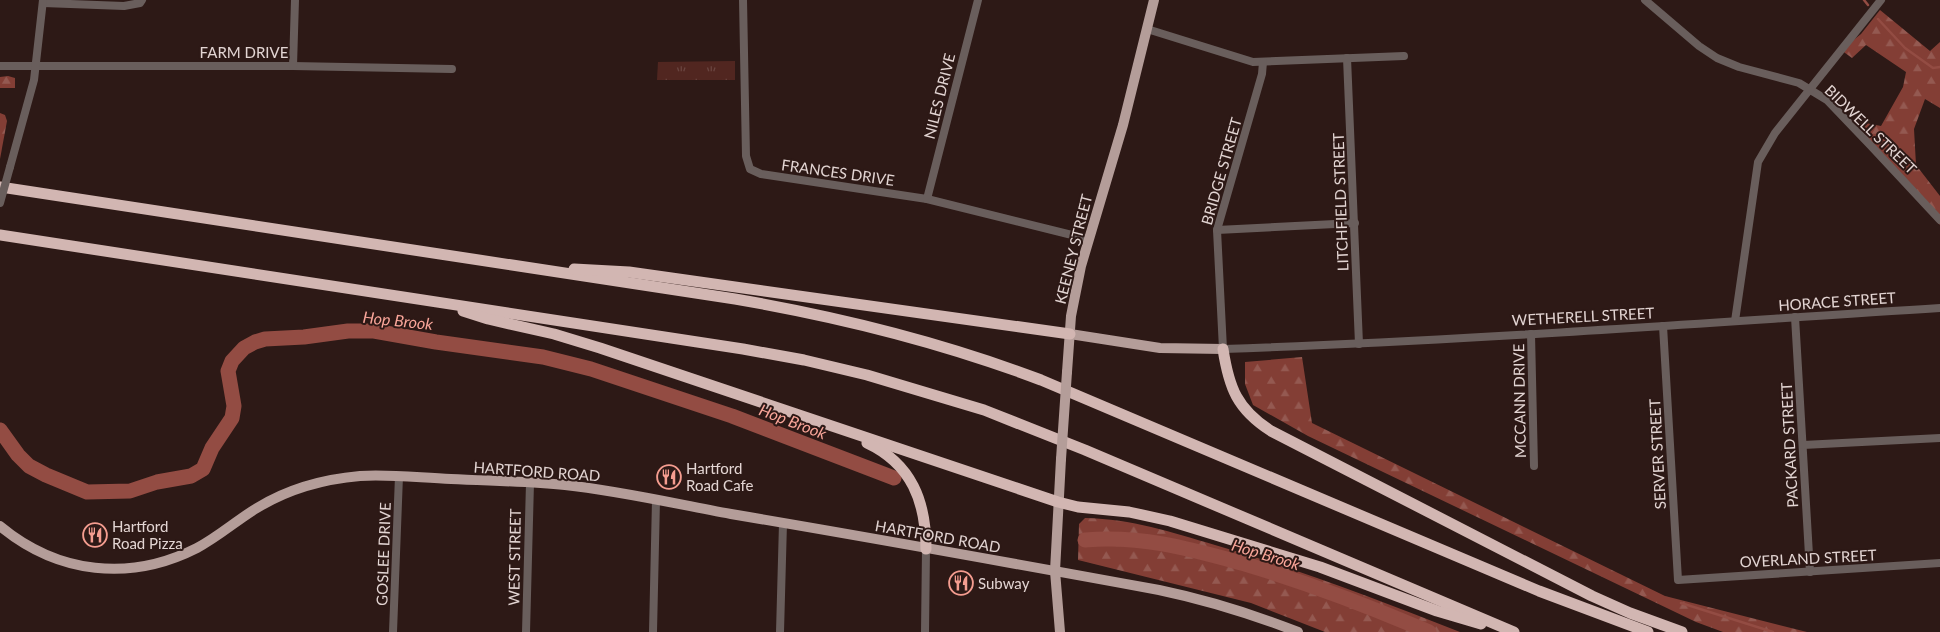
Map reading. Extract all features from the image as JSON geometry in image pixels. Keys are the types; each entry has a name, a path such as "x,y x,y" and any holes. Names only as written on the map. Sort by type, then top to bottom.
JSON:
{"highway":[{"path":"0,187 542,269 815,314 899,334 974,356 1084,398 1547,594 1648,632"},
{"path":"0,235 772,354 868,375 984,410 1051,436 1508,630"},
{"path":"542,269 620,270 1070,334"},
{"path":"446,303 488,319 554,334 600,348 1058,502 1078,507 1135,513 1170,521 1320,567 1450,616 1508,630"},
{"path":"1223,349 1229,381 1238,401 1250,416 1271,431 1592,596 1630,613 1682,632"},
{"path":"820,422 882,451 905,473 915,488 922,505 926,549"}],"main road":[{"name":"KEENEY STREET","path":"1060,632 1055,571 1058,502 1070,334 1076,286 1120,133 1154,0"},
{"name":"WETHERELL STREET","path":"1070,334 1160,348 1223,349"},
{"name":"HARTFORD ROAD","path":"0,526 37,552 63,562 114,570 143,567 198,547 260,506 300,488 360,476 399,476 564,485 1159,590 1218,604 1298,632"}],"street":[{"path":"0,203 36,67 43,2 124,6 140,3 142,0"},
{"path":"294,66 295,0"},
{"name":"FRANCES DRIVE","path":"743,0 746,156 750,169 761,174 927,199 1088,239"},
{"name":"NILES DRIVE","path":"927,199 978,0"},
{"name":"BIDWELL STREET","path":"1645,0 1699,46 1717,58 1739,67 1799,83 1826,100 1940,220"},
{"path":"1735,321 1758,162 1775,133 1882,0"},
{"path":"1147,30 1253,62 1404,56"},
{"name":"LITCHFIELD STREET","path":"1347,58 1359,344"},
{"name":"BRIDGE STREET","path":"1223,349 1217,230 1262,74 1263,62"},
{"name":"FARM DRIVE","path":"0,66 294,66 452,69"},
{"path":"1217,230 1355,223"},
{"name":"HORACE STREET","path":"1735,321 1940,308"},
{"name":"PACKARD STREET","path":"1795,317 1810,572"},
{"name":"WETHERELL STREET","path":"1223,349 1359,344 1735,321"},
{"name":"SERVER STREET","path":"1663,326 1678,580"},
{"name":"MCCANN DRIVE","path":"1531,334 1534,466"},
{"path":"1803,445 1940,438"},
{"name":"GOSLEE DRIVE","path":"393,632 399,476"},
{"name":"WEST STREET","path":"526,632 530,483"},
{"path":"653,632 656,500"},
{"path":"780,632 783,523"},
{"path":"925,632 926,549"},
{"name":"OVERLAND STREET","path":"1678,580 1940,563"}],"green space":[{"path":"1880,10 1930,51 1940,42 1940,108 1925,99 1914,129 1916,165 1940,196 1940,225 1845,119 1881,126 1903,87 1906,72 1866,45 1852,58 1841,50 1861,34"},
{"path":"735,61 735,80 657,80 658,62"},
{"path":"8,76 15,78 15,88 0,88 0,77"},
{"path":"0,113 5,115 7,121 0,159"},
{"path":"1302,357 1312,423 1665,596 1807,632 1723,632 1696,622 1308,436 1253,405 1245,384 1245,362"},
{"path":"1085,518 1119,521 1151,527 1246,554 1399,608 1460,632 1325,632 1251,603 1078,560 1079,524"}],"waterway":[{"path":"1864,0 1868,5"},
{"path":"1878,19 1905,48 1933,68 1940,67"},
{"name":"Hop Brook","path":"0,430 18,455 29,466 87,492 130,491 157,482 191,476 203,469 212,448 232,418 234,406 228,371 232,361 244,348 265,339 304,337 348,331 374,331 543,357 591,369 732,416 894,478"},
{"name":"Hop Brook","path":"1085,540 1146,541 1225,558 1315,587 1429,632"},
{"path":"1681,603 1773,632"}],"place":[{"name":"Hartford Road Cafe","path":"669,477"},
{"name":"Hartford Road Pizza","path":"95,535"},
{"name":"Subway","path":"961,583"}]}
